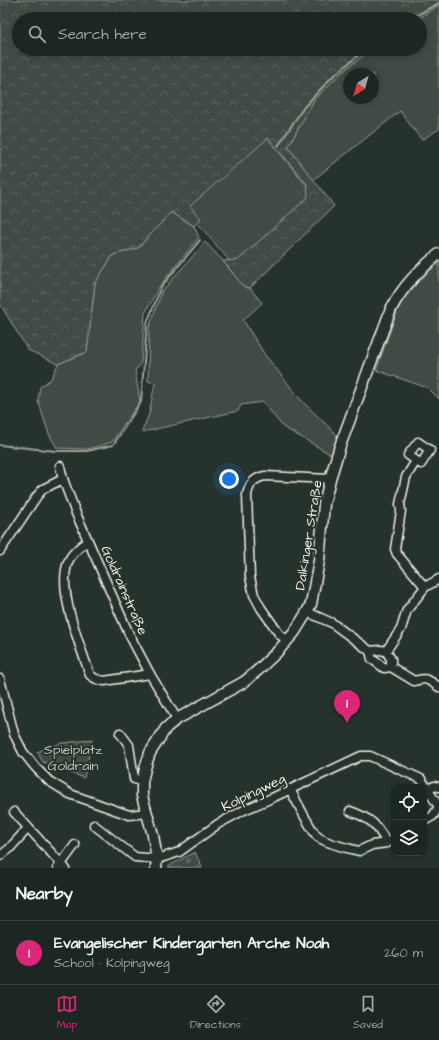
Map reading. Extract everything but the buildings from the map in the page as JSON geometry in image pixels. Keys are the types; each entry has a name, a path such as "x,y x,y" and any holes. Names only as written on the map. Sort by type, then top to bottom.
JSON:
{"street":[{"name":"Dalkinger Straße","path":"156,863 153,835 142,796 142,781 150,753 166,728 177,719 244,682 277,652 294,633 312,604 319,561 324,504 340,446 391,309 406,285 422,268 439,254"},
{"path":"416,461 406,477 400,504 401,511 395,549 397,554 425,587"},
{"name":"Goldrainstraße","path":"60,466 63,479 88,541 127,628 150,674 177,719"},
{"path":"287,640 280,635 261,608 254,595 250,568 247,495 249,488 258,478 265,476 330,479"},
{"path":"0,551 43,489 63,479"},
{"path":"0,534 7,540"},
{"path":"88,541 78,548 70,558 66,569 66,580 67,601 70,616 90,675 96,679 104,681 150,674"},
{"path":"386,651 401,628 407,610 425,587 439,579"},
{"path":"307,612 332,623 370,651 372,659 384,668 391,667 414,681 422,678 427,679 439,687"},
{"path":"370,651 386,651 391,659 391,667"},
{"path":"0,679 14,734 23,752 36,768 49,780 70,794 129,815 147,813"},
{"path":"120,732 129,745 134,779 142,781"},
{"name":"Kolpingweg","path":"94,825 135,857 156,863 179,852 218,824 244,810 361,756 370,756 421,779 439,808"},
{"path":"428,789 434,786 439,787"},
{"path":"290,789 313,830 317,836 324,840 359,851 372,845 391,841"},
{"path":"427,820 433,816 439,808"},
{"path":"350,811 364,816 374,823 391,841"},
{"path":"14,812 61,867 75,845"},
{"path":"0,856 9,849 28,828"}],"green space":[{"path":"3,0 439,0 439,5 427,13 12,12 12,56 363,56 347,68 343,68 343,71 314,100 288,147 334,206 250,288 244,287 223,261 238,260 308,197 307,184 268,138 190,206 201,219 194,226 171,212 138,248 113,255 95,283 87,352 58,364 28,350 0,304 0,2"},
{"path":"439,5 439,129 421,139 400,111 313,180 288,147 314,100 343,71 343,104 379,104 379,68 347,68 363,56 427,56 427,13"},
{"path":"266,136 321,203 239,272 183,206"},
{"path":"171,212 194,226 199,237 159,287 145,313 141,363 135,371 140,401 112,442 88,449 57,448 49,434 38,401 40,387 51,379 58,364 87,352 95,283 113,255 138,248"},
{"path":"205,242 244,287 250,288 262,303 243,320 265,355 301,400 339,437 332,455 283,427 263,402 241,405 238,411 142,432 149,414 155,383 148,381 149,328 162,291"},
{"path":"439,263 439,399 428,388 376,370 401,301 421,279"},
{"name":"Spielplatz Goldrain","path":"92,740 84,778 43,762 37,752 62,743"},
{"path":"195,852 202,868 169,868 169,866"}],"waterway":[{"path":"423,12 439,3"},
{"path":"278,146 304,107 331,78 358,56"},
{"path":"0,445 56,451 87,451 113,445 141,402 147,323 161,287 200,240"}],"place":[{"name":"Evangelischer Kindergarten Arche Noah","path":"347,723"}]}
